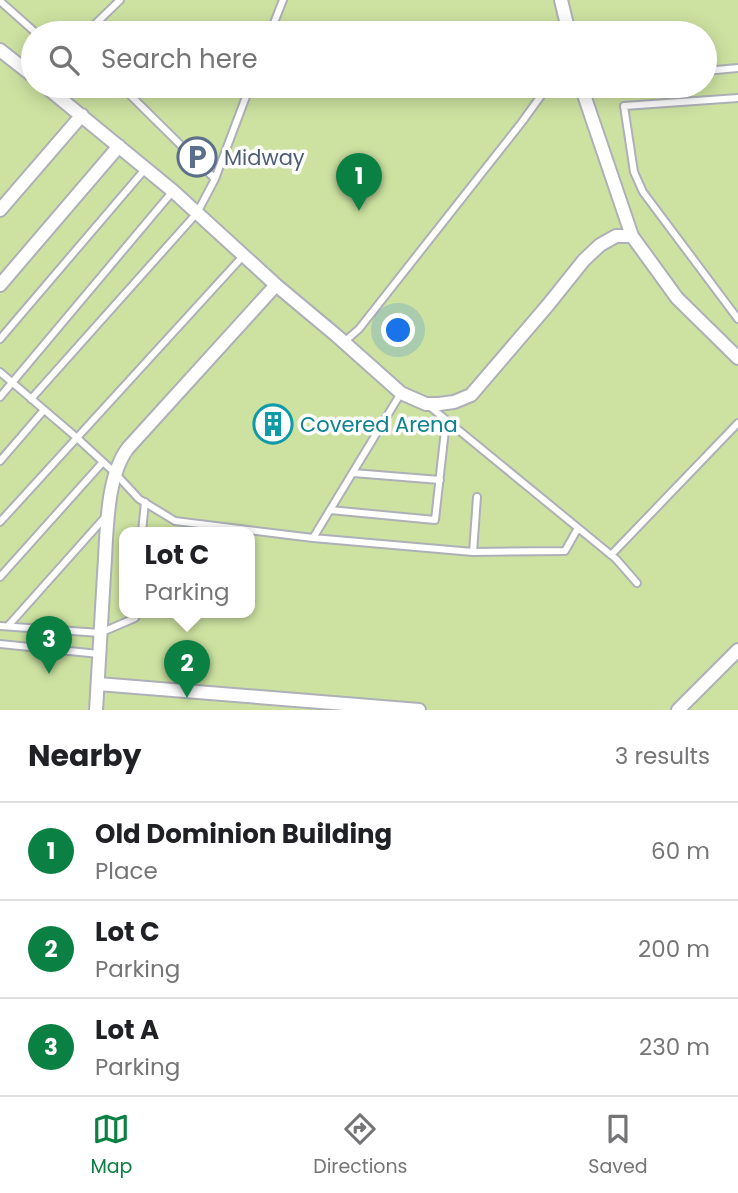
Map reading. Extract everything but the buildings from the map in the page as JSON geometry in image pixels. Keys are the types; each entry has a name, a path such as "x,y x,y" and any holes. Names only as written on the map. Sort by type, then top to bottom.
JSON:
{"street":[{"path":"561,0 566,21"},
{"path":"0,50 21,67"},
{"path":"60,98 173,191 401,393 426,404 454,402 471,395 584,260 600,245 616,236 632,236"},
{"path":"586,98 632,236 677,298 738,358"},
{"path":"0,210 82,115"},
{"path":"0,285 119,146"},
{"path":"96,710 109,513 115,473 122,456 276,285"},
{"path":"678,710 738,650"},
{"path":"98,684 419,710"}],"lane":[{"path":"98,21 120,0"},
{"path":"275,21 283,0"},
{"path":"0,1 22,21"},
{"path":"717,70 738,68"},
{"path":"133,98 215,178"},
{"path":"31,399 197,213 215,178 245,98"},
{"path":"344,342 359,329 539,98"},
{"path":"738,98 624,106 634,172 643,192 738,319"},
{"path":"0,339 146,169"},
{"path":"0,397 173,191"},
{"path":"0,522 244,255"},
{"path":"0,372 76,437 139,499 176,521 224,527"},
{"path":"313,538 401,393"},
{"path":"426,404 611,555 637,583"},
{"path":"0,461 44,410"},
{"path":"330,510 435,520 446,421"},
{"path":"611,555 738,423"},
{"path":"0,577 103,462"},
{"path":"353,472 440,480"},
{"path":"473,552 477,497"},
{"path":"142,527 145,502"},
{"path":"8,626 109,513"},
{"path":"255,531 473,552 565,551 578,528"},
{"path":"0,626 100,633 135,618"},
{"path":"0,644 100,654"}],"green space":[{"path":"0,0 738,0 738,710 0,710"}],"place":[{"name":"Midway","path":"197,157"},
{"name":"Old Dominion Building","path":"359,211"},
{"name":"Covered Arena","path":"273,424"},
{"name":"Lot A","path":"49,674"},
{"name":"Lot C","path":"187,698"}]}
